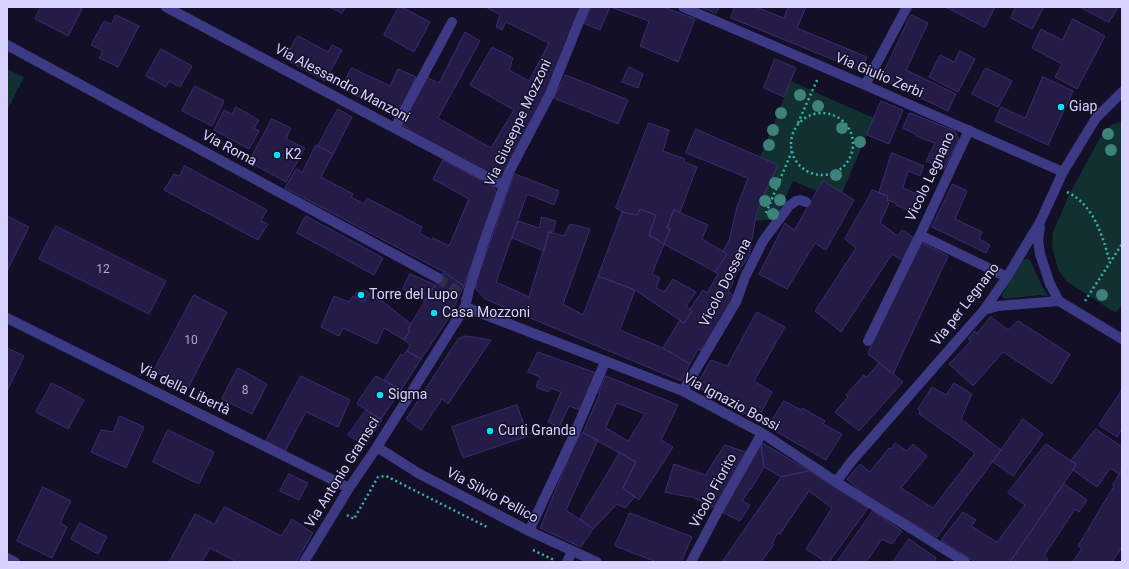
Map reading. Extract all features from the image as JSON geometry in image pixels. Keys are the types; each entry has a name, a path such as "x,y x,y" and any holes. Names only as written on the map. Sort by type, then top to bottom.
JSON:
{"street":[{"name":"Via Alessandro Manzoni","path":"166,7 504,186"},
{"name":"Via Giuseppe Mozzoni","path":"467,302 469,290 484,242 509,172 550,94 586,7"},
{"name":"Via Giulio Zerbi","path":"683,7 1063,172"},
{"path":"865,85 907,7"},
{"path":"395,128 452,22"},
{"name":"Via Roma","path":"7,45 438,278"},
{"name":"Via per Legnano","path":"836,482 851,462 984,310 1007,277 1040,222 1063,172 1096,118 1122,92"},
{"name":"Vicolo Legnano","path":"969,130 920,235 1007,277"},
{"name":"Vicolo Dossena","path":"683,391 736,302 745,277 762,241 789,206 800,200 806,202"},
{"path":"1040,222 1038,240 1040,254 1050,284 1059,301 1122,339"},
{"path":"868,341 920,235"},
{"path":"984,310 998,306 1059,301"},
{"name":"Via Ignazio Bossi","path":"467,302 605,362 683,391 762,433 836,482 965,562"},
{"name":"Via Antonio Gramsci","path":"304,562 467,302"},
{"name":"Via della Libertà","path":"7,318 349,488"},
{"path":"529,531 574,435 605,362"},
{"name":"Vicolo Fiorito","path":"691,562 719,508 762,433"},
{"name":"Via Silvio Pellico","path":"377,447 418,473 529,531 596,562"},
{"path":"567,562 572,551"},
{"path":"7,558 15,562"}],"path":[{"path":"795,128 807,117 815,114 824,113 840,119 850,132 852,140 852,150 848,159 842,167 834,172 824,175 814,174 805,170 798,163 792,151 792,136 795,128 823,67"},
{"path":"765,217 792,151"},
{"path":"1056,186 1078,198 1090,212 1102,236 1110,262"},
{"path":"1078,312 1122,244"}],"green space":[{"path":"7,69 24,77 7,111"},
{"path":"791,81 874,118 842,193 823,182 817,191 793,181 775,219 755,221 764,194 760,157"},
{"path":"1122,121 1122,304 1116,313 1066,281 1058,269 1052,247 1053,232 1070,193 1101,136 1111,125"},
{"path":"1024,259 1030,260 1048,296 1040,295 1004,299 1002,296 1003,293"}],"building":[{"path":"41,7 78,7 82,9 68,36 35,19"},
{"path":"330,7 345,7 342,13"},
{"path":"399,7 402,7 430,22 414,52 384,35"},
{"path":"486,7 580,8 546,94 501,179 409,131 410,129 402,125 426,77 439,83 465,32 480,41 438,118 491,148 514,110 470,85 492,47 513,58 509,70 529,81 549,43 506,22 502,30 496,27 500,15"},
{"path":"591,7 610,7 600,30 585,24"},
{"path":"610,7 664,7 695,19 678,62 640,46 649,21"},
{"path":"701,7 719,7 716,13"},
{"path":"735,7 756,7 784,18 788,7 806,7 797,28 867,57 861,71 731,18"},
{"path":"946,7 995,7 985,27"},
{"path":"1016,7 1044,7 1032,29 1011,18"},
{"path":"1080,7 1118,7 1109,22"},
{"path":"116,15 139,26 118,67 99,58 103,51 91,45 104,21 111,24"},
{"path":"911,15 928,23 906,70 956,94 948,111 881,79"},
{"path":"1073,19 1105,36 1077,89 1055,77 1062,64 1032,48 1041,29 1062,40"},
{"path":"298,36 328,52 332,45 342,50 325,81 285,59"},
{"path":"161,49 192,66 180,87 169,81 166,87 146,76"},
{"path":"960,51 975,59 958,92 929,77 940,55 954,62"},
{"path":"775,59 796,68 784,97 764,88"},
{"path":"629,67 643,74 638,88 622,82"},
{"path":"352,68 390,86 398,69 416,77 397,116 341,88"},
{"path":"986,68 1012,81 998,107 972,94"},
{"path":"566,75 628,100 618,124 554,98"},
{"path":"1043,77 1073,91 1048,145 995,121 1001,107 1025,118"},
{"path":"195,86 224,101 212,126 182,111"},
{"path":"881,101 903,110 889,144 867,135"},
{"path":"236,107 259,120 254,128 259,131 249,149 214,130 224,110 232,114"},
{"path":"338,109 352,117 333,154 318,146"},
{"path":"910,113 955,131 959,140 944,169 926,161 935,143 916,136 917,135 903,128"},
{"name":"K2","path":"272,119 291,128 286,139 305,148 286,182 249,162"},
{"path":"649,123 669,130 663,151 685,159 684,162 697,167 680,212 674,210 667,228 670,229 664,244 649,235 656,215 640,209 637,215 622,212 616,208"},
{"path":"696,129 778,165 764,194 756,216 749,256 732,280 734,281 728,291 734,296 701,351 698,349 690,364 663,348 679,321 684,323 692,311 690,309 703,290 707,293 718,274 715,272 727,254 723,251 729,241 737,207 748,178 686,153"},
{"path":"316,145 333,154 321,177 353,194 351,197 364,204 367,198 422,227 419,233 432,240 433,238 449,246 469,199 433,179 443,160 494,187 497,194 464,286 444,272 285,188 296,169 302,172"},
{"path":"892,153 924,166 920,176 908,171 903,188 920,195 913,212 887,200 888,196 879,193"},
{"path":"185,166 267,210 261,221 268,224 258,240 164,190 174,174 179,176"},
{"path":"515,174 559,191 554,205 527,194 496,282 529,297 549,232 564,236 570,224 590,229 563,304 583,315 598,276 635,290 620,330 663,348 690,364 681,381 485,299 476,289 476,282"},
{"path":"823,181 854,200 826,250 815,243 787,289 759,274 785,223 794,230"},
{"path":"953,184 967,191 955,219 982,232 979,239 990,245 986,253 932,227"},
{"path":"873,190 888,196 887,201 889,203 880,223 898,236 902,230 914,238 904,261 892,254 841,332 815,311 856,248 845,239"},
{"path":"640,209 656,215 649,235 664,244 652,274 660,278 656,288 664,292 673,279 696,292 686,306 692,311 684,323 635,290 598,276 622,212 637,215"},
{"path":"674,210 708,225 702,239 727,254 715,272 664,244 670,229 667,228"},
{"path":"7,216 29,227 7,271"},
{"path":"306,216 383,258 374,275 297,233"},
{"path":"542,217 556,221 553,232 549,232 544,251 512,238 518,221 539,228"},
{"path":"56,226 166,281 149,314 39,259"},
{"path":"921,242 948,256 893,374 868,354"},
{"name":"Casa Mozzoni","path":"444,272 464,286 448,319 421,359 407,351 410,345 404,340 410,330 408,329"},
{"path":"410,274 435,285 424,301 403,289"},
{"name":"Torre del Lupo","path":"363,290 367,291 369,294 363,302 355,296 357,292"},
{"path":"371,292 411,324 408,329 410,330 404,340 384,328 377,344 343,328 339,336 321,327 334,296 349,302 353,296 363,302"},
{"path":"194,295 227,312 188,388 154,371"},
{"path":"757,312 785,327 754,381 772,392 757,420 696,386 711,360 727,366"},
{"path":"991,317 1008,330 1018,321 1070,354 1052,384 1003,352 973,386 949,364 971,341 968,339 975,331 977,333"},
{"path":"466,336 491,340 448,404 442,399 421,430 406,419 458,339"},
{"path":"7,348 24,356 8,389 7,389"},
{"path":"407,351 421,359 401,390 384,380 401,354 403,356"},
{"path":"538,352 596,373 580,410 569,406 559,427 548,422 561,392 551,388 548,392 536,387 540,377 528,372"},
{"path":"880,363 903,382 859,431 835,412 848,397 846,395 864,375 866,377"},
{"path":"238,368 267,384 252,414 222,399"},
{"path":"301,376 350,400 338,427 306,412 285,451 266,441"},
{"name":"Sigma","path":"376,376 401,390 381,419 357,404"},
{"path":"606,376 678,405 661,440 673,447 639,500 623,488 636,462 583,433","holes":["617,403 645,414 628,441 606,428"]},
{"path":"52,383 84,400 68,429 36,412"},
{"path":"954,383 972,394 961,419 1001,450 937,537 869,499 847,479 860,464 870,472 889,448 891,449 895,443 907,451 913,444 927,456 901,488 933,508 975,453 919,414 920,411 918,409 932,387 946,395"},
{"path":"1122,390 1122,429 1117,437 1099,425"},
{"path":"784,401 801,410 802,408 825,421 823,424 842,434 826,460 768,427"},
{"name":"Curti Granda","path":"517,405 528,436 463,458 452,427"},
{"path":"366,410 382,420 365,446 348,435"},
{"path":"120,416 144,427 126,468 91,452 101,430 113,432"},
{"path":"1023,419 1043,434 1013,476 993,462"},
{"path":"1096,429 1122,447 1122,470 1119,474 1110,468 1097,487 1073,470 1076,464 1071,461"},
{"path":"168,430 214,452 199,484 153,462"},
{"path":"583,433 598,440 566,510 593,529 581,547 540,528 577,438"},
{"path":"761,442 764,467 742,501 750,505 740,521 722,512"},
{"path":"761,442 809,471 781,477 764,467"},
{"path":"1046,444 1076,464 1010,562 975,562 941,540 963,512 976,520 971,526 997,542 1025,505 1008,493"},
{"path":"725,445 748,453 720,504 713,507 690,496 665,492 674,464 705,475"},
{"path":"620,453 636,462 623,488 635,497 625,508 617,504 593,529 580,519"},
{"path":"1122,470 1122,547 1112,562 1073,562 1082,548 1078,546"},
{"path":"809,471 868,508 829,562 826,562 806,549 832,508 809,491 780,534 778,533 772,543 774,544 761,562 722,562 781,477"},
{"path":"289,474 308,483 299,500 280,491"},
{"path":"1064,484 1087,500 1079,512 1075,509 1044,556 1048,559 1046,562 1010,562"},
{"path":"43,487 71,501 60,523 67,527 52,558 17,541"},
{"path":"225,507 281,536 292,519 313,533 296,562 237,562 210,548 202,562 169,562 195,514 214,524"},
{"path":"873,511 902,531 892,544 882,539 866,562 837,562"},
{"path":"630,513 692,537 681,562 657,562 615,546"},
{"path":"80,523 107,537 98,554 71,539"},
{"path":"909,539 936,558 934,562 893,562"}],"tunnel":[{"path":"438,278 468,298"}],"place":[{"name":"Giap","path":"1061,107"},
{"name":"K2","path":"277,155"},
{"name":"Torre del Lupo","path":"361,295"},
{"name":"Casa Mozzoni","path":"434,313"},
{"name":"Sigma","path":"380,395"},
{"name":"Curti Granda","path":"490,431"}]}
